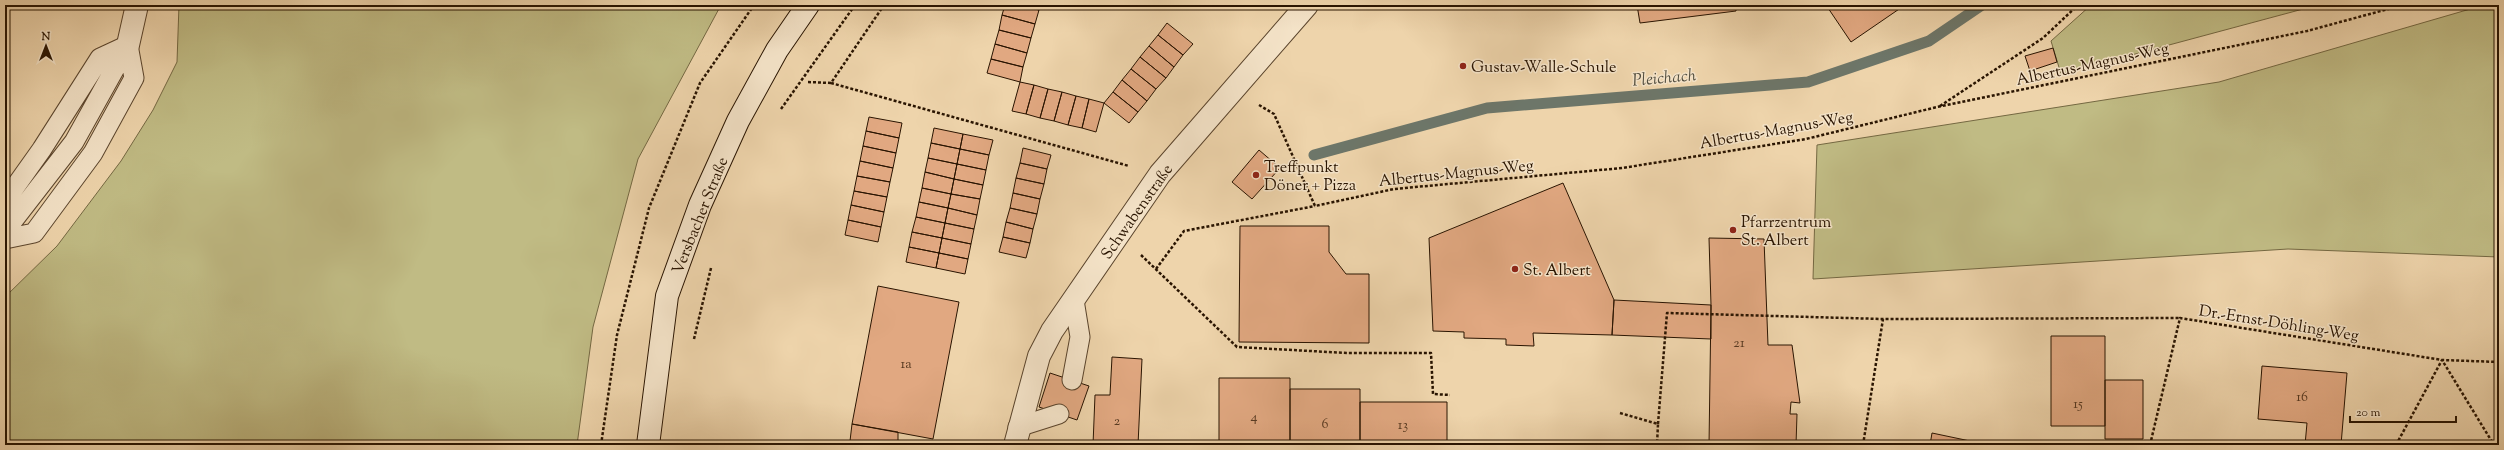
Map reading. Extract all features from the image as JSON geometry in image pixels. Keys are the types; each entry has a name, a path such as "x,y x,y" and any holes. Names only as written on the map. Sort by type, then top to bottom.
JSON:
{"street":[{"path":"128,45 137,5"},
{"name":"Versbacher Straße","path":"648,445 667,296 700,205 738,121 777,50 808,5"},
{"name":"Schwabenstraße","path":"1016,436 1038,356 1074,300 1160,174 1307,5"}],"lane":[{"path":"5,201 42,149 100,58 128,45"},
{"path":"5,232 74,142 128,45"},
{"path":"5,239 34,234 93,153 134,78 128,45"},
{"path":"1072,380 1080,337 1074,300"},
{"path":"1016,436 1060,414"}],"path":[{"path":"601,445 617,335 649,208 700,83 754,5"},
{"path":"776,115 855,5"},
{"path":"831,83 884,5"},
{"path":"1937,107 2043,38 2078,5"},
{"name":"Albertus-Magnus-Weg","path":"1156,269 1184,230 1315,206 1394,189 1622,168 1806,140 1937,107 2307,31 2402,5"},
{"path":"808,82 831,83 1160,174"},
{"path":"1233,90 1274,114 1315,206"},
{"path":"1120,234 1237,347 1347,353 1431,353 1433,394 1450,394"},
{"path":"693,343 713,260"},
{"path":"1657,445 1667,313 1883,319 2180,318"},
{"name":"Dr.-Ernst-Döhling-Weg","path":"2150,445 2180,318 2442,360 2499,362"},
{"path":"1863,445 1883,319"},
{"path":"2396,445 2442,360"},
{"path":"2442,360 2494,445"},
{"path":"1620,413 1658,424"}],"shaded area":[{"path":"179,5 721,5 638,159 593,327 577,445 5,445 5,297 57,246 121,161 153,110 177,62"},
{"path":"2091,5 2318,5 2061,74 2051,41"},
{"path":"2484,5 2499,5 2499,257 2288,249 1813,279 1817,145 2219,82"}],"building":[{"path":"1005,5 1021,5 1039,10 1035,24 1002,15"},
{"path":"1021,5 1040,5 1039,10"},
{"path":"1637,5 1736,5 1736,11 1640,23"},
{"path":"1826,5 1905,5 1851,42"},
{"path":"1002,15 1035,24 1031,38 999,30"},
{"path":"1167,23 1193,44 1183,55 1158,35"},
{"path":"999,30 1031,38 1027,53 995,44"},
{"path":"1158,35 1183,55 1174,67 1149,46"},
{"path":"995,44 1027,53 1023,67 991,59"},
{"path":"1149,46 1174,67 1166,78 1140,57"},
{"path":"2053,48 2057,62 2030,71 2025,56"},
{"path":"1140,57 1166,78 1156,89 1131,69"},
{"path":"991,59 1023,67 1020,82 987,73"},
{"path":"1131,69 1156,89 1147,101 1122,80"},
{"path":"1122,80 1147,101 1138,112 1113,92"},
{"path":"1020,82 1034,85 1026,114 1012,111"},
{"path":"1034,85 1048,89 1040,118 1026,114"},
{"path":"1048,89 1062,92 1054,121 1040,118"},
{"path":"1062,92 1076,96 1068,125 1054,121"},
{"path":"1113,92 1138,112 1129,123 1104,103"},
{"path":"1076,96 1089,99 1082,128 1068,125"},
{"path":"1089,99 1104,103 1096,132 1082,128"},
{"path":"869,117 902,123 899,138 866,131"},
{"path":"934,128 963,134 960,149 931,143"},
{"path":"866,131 899,138 896,153 863,146"},
{"path":"963,134 993,140 989,155 960,149"},
{"path":"931,143 960,149 957,164 928,158"},
{"path":"863,146 896,153 893,168 860,161"},
{"path":"1023,148 1051,155 1047,169 1020,163"},
{"path":"960,149 989,155 986,170 957,164"},
{"name":"Treffpunkt Döner + Pizza","path":"1259,150 1280,168 1252,199 1232,182"},
{"path":"928,158 957,164 954,179 925,172"},
{"path":"860,161 893,168 890,182 857,176"},
{"path":"1020,163 1047,169 1044,184 1016,178"},
{"path":"957,164 986,170 983,185 954,179"},
{"path":"925,172 954,179 951,194 922,188"},
{"path":"857,176 890,182 887,197 854,191"},
{"path":"1016,178 1044,184 1040,199 1013,193"},
{"path":"954,179 983,185 980,199 951,194"},
{"name":"St. Albert","path":"1563,183 1614,300 1612,335 1533,333 1534,346 1506,345 1506,339 1464,338 1464,332 1433,331 1429,238"},
{"path":"922,188 951,194 948,208 919,202"},
{"path":"854,191 887,197 884,212 851,205"},
{"path":"1013,193 1040,199 1037,214 1010,208"},
{"path":"951,194 980,199 977,215 948,208"},
{"path":"919,202 948,208 945,223 916,217"},
{"path":"851,205 884,212 881,227 848,220"},
{"path":"948,208 977,215 974,229 945,223"},
{"path":"1010,208 1037,214 1033,229 1006,222"},
{"path":"916,217 945,223 942,238 912,232"},
{"path":"848,220 881,227 878,242 845,235"},
{"path":"1006,222 1033,229 1030,243 1003,237"},
{"path":"945,223 974,229 971,244 942,238"},
{"path":"1240,226 1329,226 1329,252 1346,274 1369,274 1369,343 1239,342"},
{"path":"912,232 942,238 939,253 909,247"},
{"path":"1003,237 1030,243 1026,258 999,252"},
{"path":"942,238 971,244 968,259 939,253"},
{"path":"1709,238 1764,239 1768,345 1792,345 1800,403 1791,402 1790,414 1797,414 1796,445 1709,445 1711,305"},
{"path":"909,247 939,253 936,268 906,262"},
{"path":"939,253 968,259 965,274 936,268"},
{"path":"878,286 959,302 933,439 852,424"},
{"path":"1614,300 1711,305 1711,339 1612,335"},
{"path":"2051,336 2105,336 2105,426 2051,426"},
{"path":"1112,357 1142,359 1138,445 1093,445 1095,395 1110,395"},
{"path":"2262,366 2347,373 2341,445 2305,445 2307,423 2258,419"},
{"path":"1050,373 1089,386 1077,420 1039,407"},
{"path":"1219,378 1290,378 1290,443 1219,443"},
{"path":"2105,380 2143,380 2143,439 2105,439"},
{"path":"1290,389 1360,389 1360,445 1290,445"},
{"path":"1360,402 1447,402 1447,445 1360,445"},
{"path":"852,424 898,432 898,445 821,445 820,442 850,441"},
{"path":"1932,433 1989,445 1930,445"}],"waterway":[{"name":"Pleichach","path":"1314,155 1487,108 1808,82 1929,41 1982,5"}],"place":[{"name":"Gustav-Walle-Schule","path":"1463,66"},
{"name":"Treffpunkt Döner + Pizza","path":"1256,175"},
{"name":"Pfarrzentrum St. Albert","path":"1733,230"},
{"name":"St. Albert","path":"1515,269"}]}
